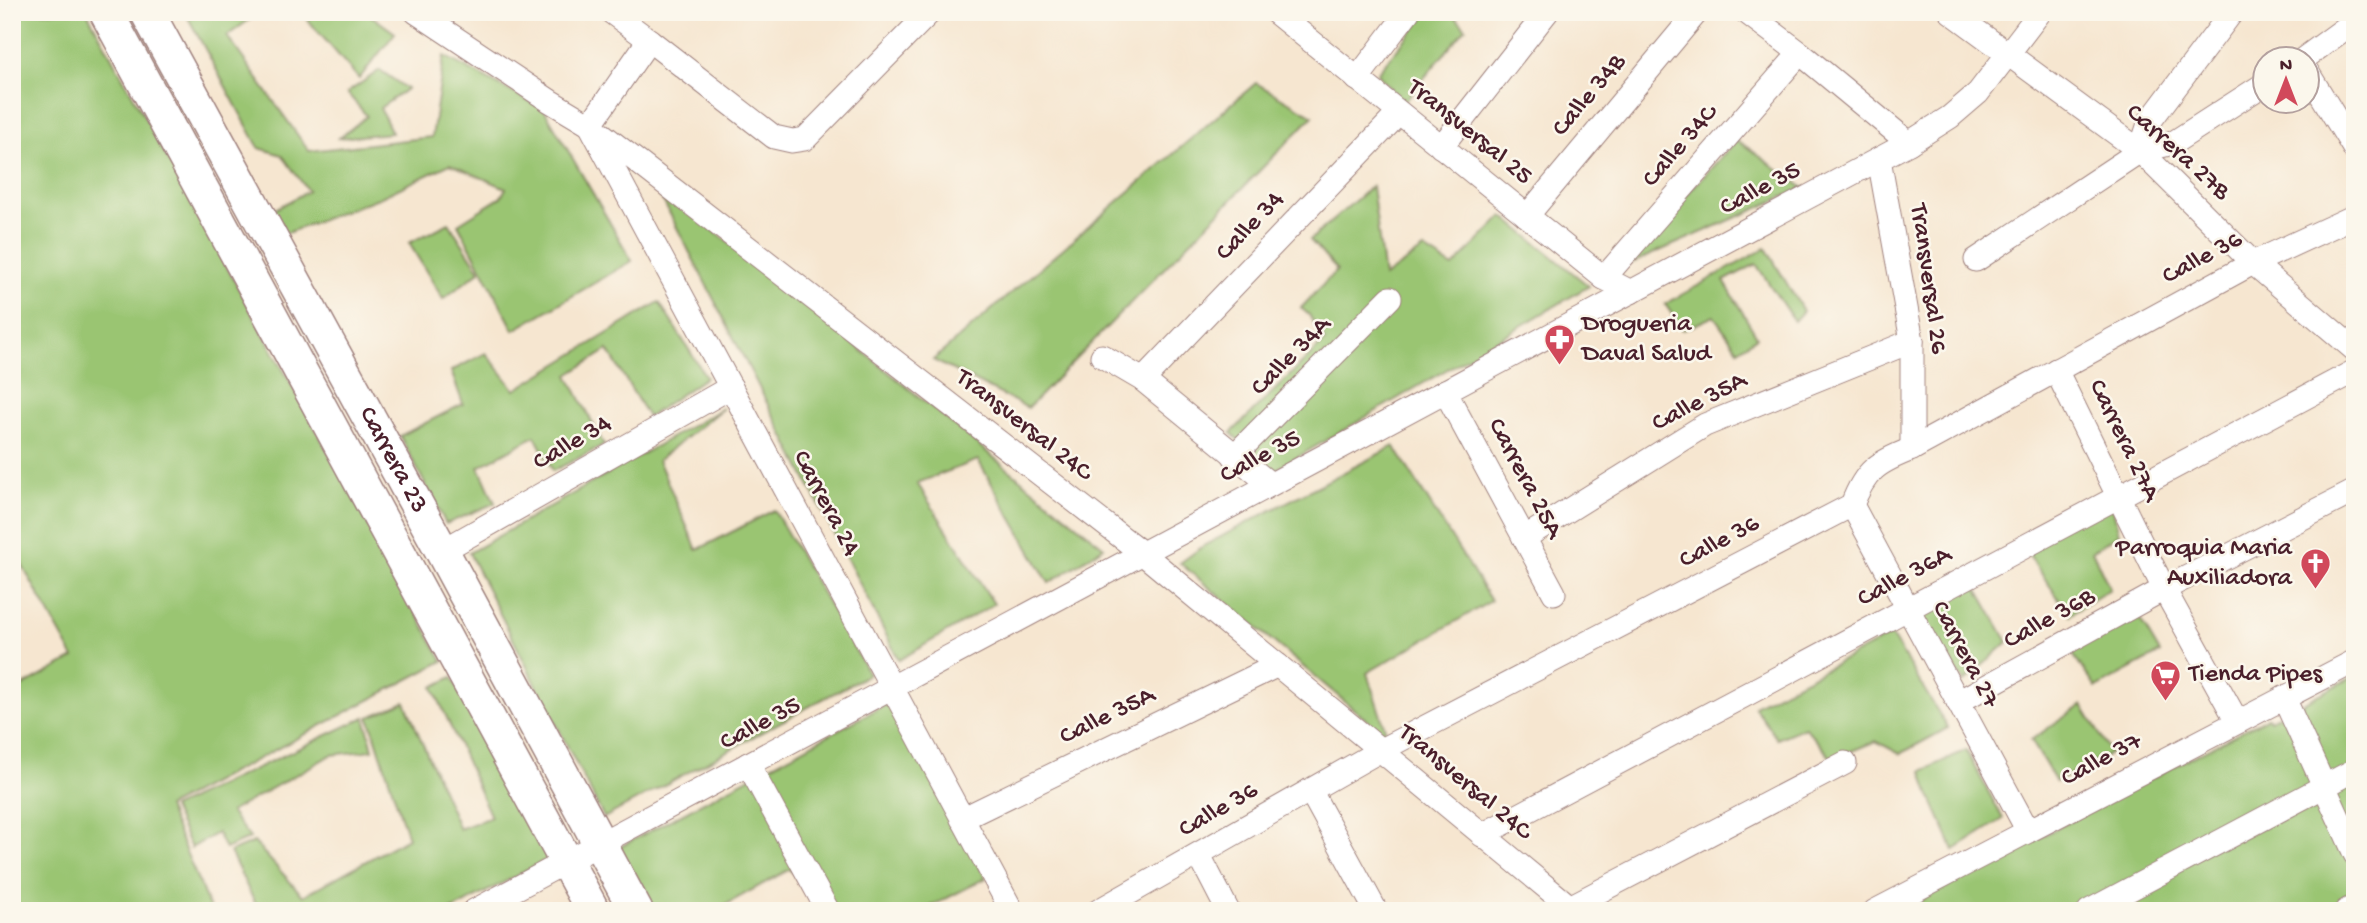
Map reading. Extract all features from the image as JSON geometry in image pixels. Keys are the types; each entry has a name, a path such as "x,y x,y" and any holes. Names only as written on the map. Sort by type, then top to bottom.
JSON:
{"street":[{"name":"Carrera 23","path":"106,12 593,911"},
{"name":"Carrera 23","path":"147,12 636,911"},
{"name":"Transversal 24C","path":"416,12 590,125 1142,553 1569,909"},
{"path":"611,12 774,137 792,141 805,139 930,12"},
{"name":"Transversal 25","path":"1275,12 1604,278 1631,292"},
{"path":"1357,79 1408,12"},
{"path":"1441,147 1547,12"},
{"name":"Calle 34B","path":"1527,216 1697,12"},
{"path":"1746,12 1909,143"},
{"name":"Carrera 27B","path":"1951,12 2140,151 2253,263 2355,350"},
{"name":"Calle 35","path":"474,911 1909,143 1950,117 1978,93 2040,12"},
{"path":"2140,151 2150,121 2232,12"},
{"path":"2321,46 2355,21"},
{"path":"590,125 649,40"},
{"name":"Calle 34C","path":"1604,278 1800,53"},
{"path":"1976,260 2140,151 2173,143 2252,92"},
{"path":"2322,96 2355,150"},
{"name":"Calle 34","path":"1143,380 1399,113"},
{"name":"Carrera 24","path":"590,125 1012,911"},
{"name":"Transversal 26","path":"1880,159 1912,341 1912,449"},
{"name":"Calle 36","path":"1098,911 1381,750 1853,505 1866,477 1884,460 1912,449 2253,263 2355,216"},
{"name":"Calle 34A","path":"1234,456 1390,298"},
{"name":"Calle 35A","path":"1524,538 1705,425 1912,341"},
{"path":"1102,356 1143,380 1270,484"},
{"name":"Carrera 27A","path":"2056,370 2164,589 2237,721"},
{"name":"Calle 36A","path":"1482,835 2355,371"},
{"name":"Calle 34","path":"442,551 731,387"},
{"name":"Carrera 25A","path":"1445,391 1554,593"},
{"name":"Calle 36B","path":"1958,702 2164,589 2355,491"},
{"name":"Carrera 27","path":"1853,505 2028,831"},
{"name":"Calle 37","path":"1875,911 2355,661"},
{"name":"Calle 35A","path":"962,819 1278,665"},
{"path":"2284,698 2355,854"},
{"path":"1569,909 1845,763"},
{"path":"748,764 828,911"},
{"path":"2089,911 2355,769"},
{"path":"1310,790 1376,911"},
{"path":"1199,855 1228,911"},
{"path":"2346,911 2355,906"}],"green space":[{"path":"12,12 87,12 443,661 167,807 211,911 12,911 12,692 74,658 12,547"},
{"path":"185,12 260,12 227,36 309,151 432,137 444,56 544,109 632,261 514,330 458,224 501,197 506,188 450,164 381,197 282,235 270,212 308,191 282,155 259,148"},
{"path":"301,12 366,12 395,33 359,79"},
{"path":"1428,12 1451,12 1466,28 1403,103 1377,73"},
{"path":"380,70 407,89 380,108 392,133 339,138 367,116 347,93"},
{"path":"1256,83 1313,116 1028,408 933,360"},
{"path":"1737,140 1804,188 1618,269"},
{"path":"653,181 1104,547 1049,583 978,460 917,483 994,604 899,660"},
{"path":"1372,186 1384,277 1424,249 1453,267 1503,216 1589,286 1272,472 1231,433 1325,341 1309,315 1301,308 1337,270 1310,240"},
{"path":"449,223 480,271 443,299 409,243"},
{"path":"1766,248 1803,311 1794,321 1756,264 1724,281 1757,337 1738,350 1714,316 1683,330 1665,304"},
{"path":"659,302 706,377 648,417 608,350 568,375 604,445 553,471 535,436 479,467 495,503 446,524 400,436 463,404 451,371 486,353 515,390"},
{"path":"723,408 658,460 697,550 774,510 869,674 604,818 469,553"},
{"path":"1394,446 1491,601 1367,673 1388,738 1180,563 1203,546"},
{"path":"2111,500 2119,534 2092,551 2110,589 2070,615 2023,547"},
{"path":"1972,579 2008,642 1964,682 1916,613"},
{"path":"2134,609 2160,653 2096,688 2070,650"},
{"path":"1891,635 1948,728 1900,754 1876,741 1832,759 1805,727 1777,739 1754,706"},
{"path":"2355,676 2355,911 1900,911 2268,717 2270,720"},
{"path":"452,677 548,859 450,911 259,911 230,852 254,842 303,896 408,838 369,717 405,702 459,829 491,817 433,687"},
{"path":"890,702 986,878 922,911 820,911 790,869 714,911 653,911 618,848"},
{"path":"2082,705 2111,753 2056,782 2031,740"},
{"path":"365,717 373,750 331,755 230,812 250,838 225,849 217,833 191,848 172,808"},
{"path":"1966,750 2003,819 1954,850 1929,794 1922,771"}],"place":[{"name":"Drogueria Daval Salud","path":"1559,367"},
{"name":"Parroquia Maria Auxiliadora","path":"2315,591"},
{"name":"Tienda Pipes","path":"2166,702"}]}
